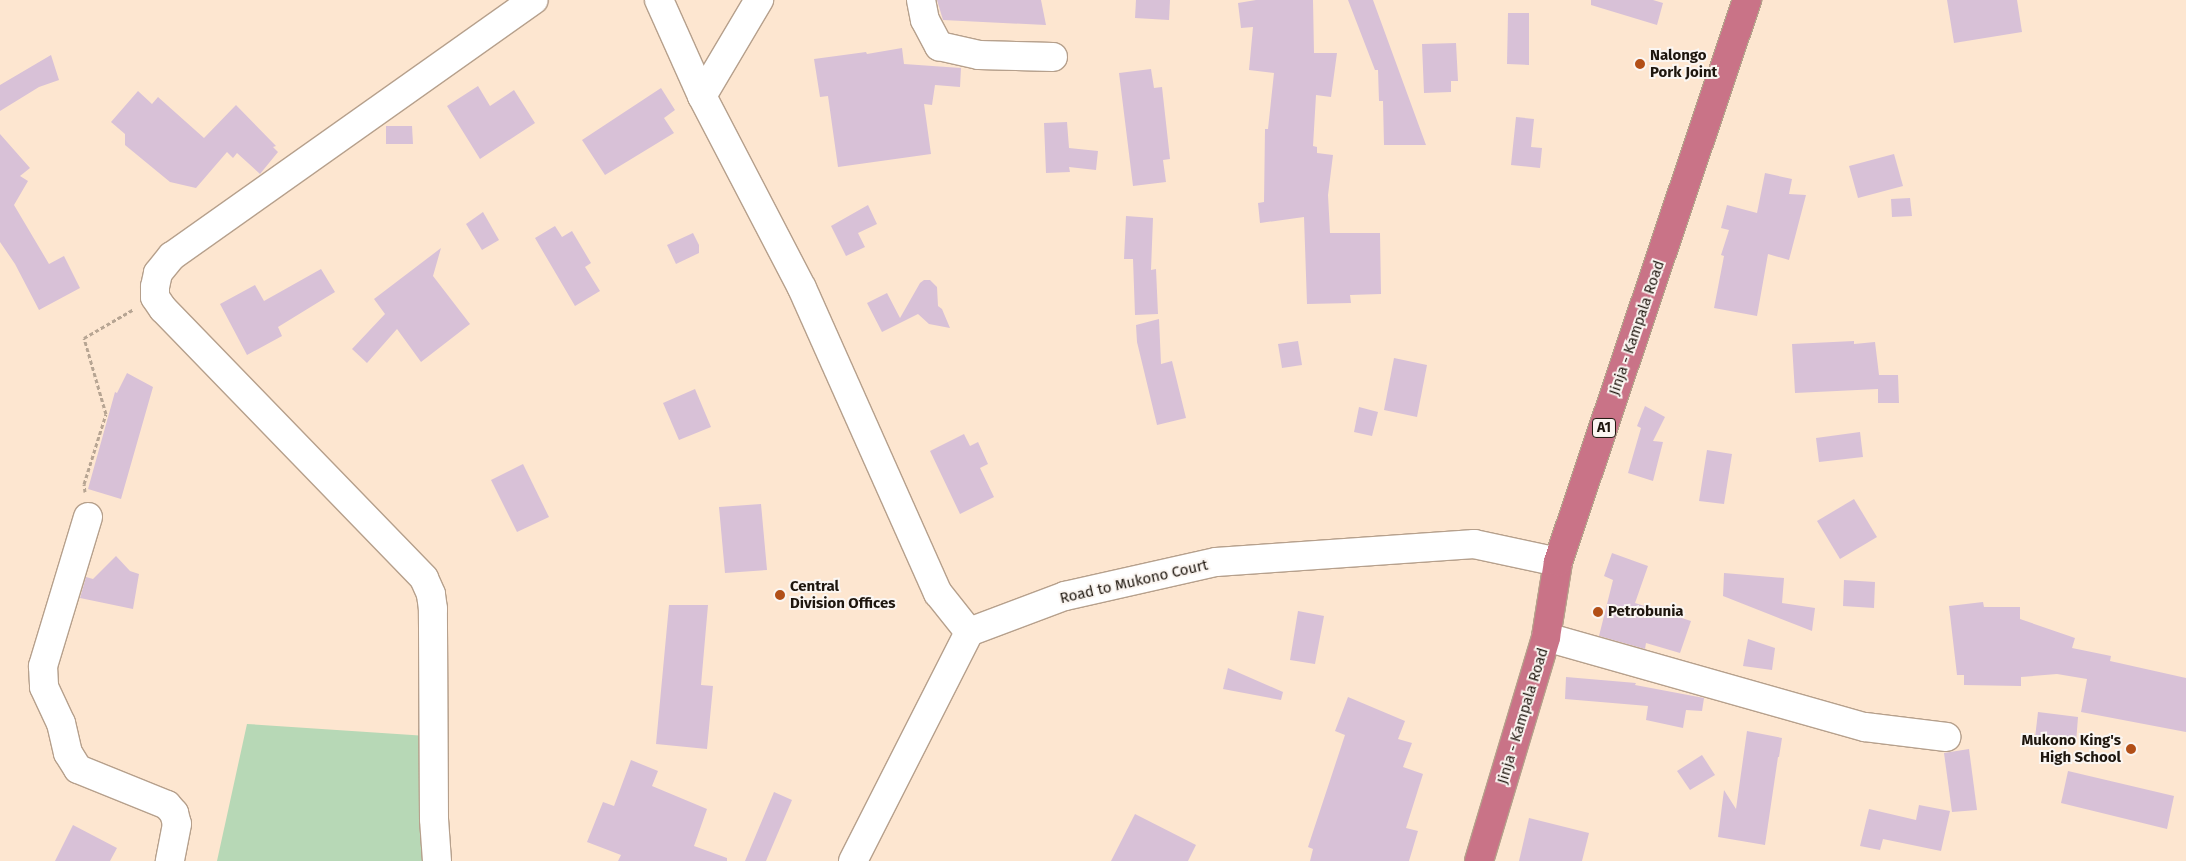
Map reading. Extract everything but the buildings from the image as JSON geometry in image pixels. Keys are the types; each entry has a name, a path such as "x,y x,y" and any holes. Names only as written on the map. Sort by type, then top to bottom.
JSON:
{"highway":[{"name":"Jinja - Kampala Road","path":"1479,861 1546,637 1558,562 1747,0"}],"street":[{"path":"437,861 434,818 433,609 431,594 424,578 163,310 155,297 158,272 172,256 533,0"},
{"path":"658,0 702,96 802,288 938,593 969,632 853,861"},
{"path":"702,96 759,0"},
{"path":"921,0 925,20 939,46 979,55 1053,58"},
{"path":"88,518 43,666 44,686 61,723 68,753 78,769 167,805 174,813 177,824 170,861"},
{"name":"Road to Mukono Court","path":"969,632 1064,596 1216,562 1474,544 1558,562"},
{"path":"1546,637 1865,727 1946,737"}],"path":[{"path":"88,518 84,484 106,414 84,338 155,297"}],"green space":[{"path":"247,724 427,736 434,861 217,861"}],"place":[{"name":"Nalongo Pork Joint","path":"1640,64"},
{"name":"Central Division Offices","path":"780,595"},
{"name":"Petrobunia","path":"1598,612"},
{"name":"Mukono King's High School","path":"2131,749"}]}
